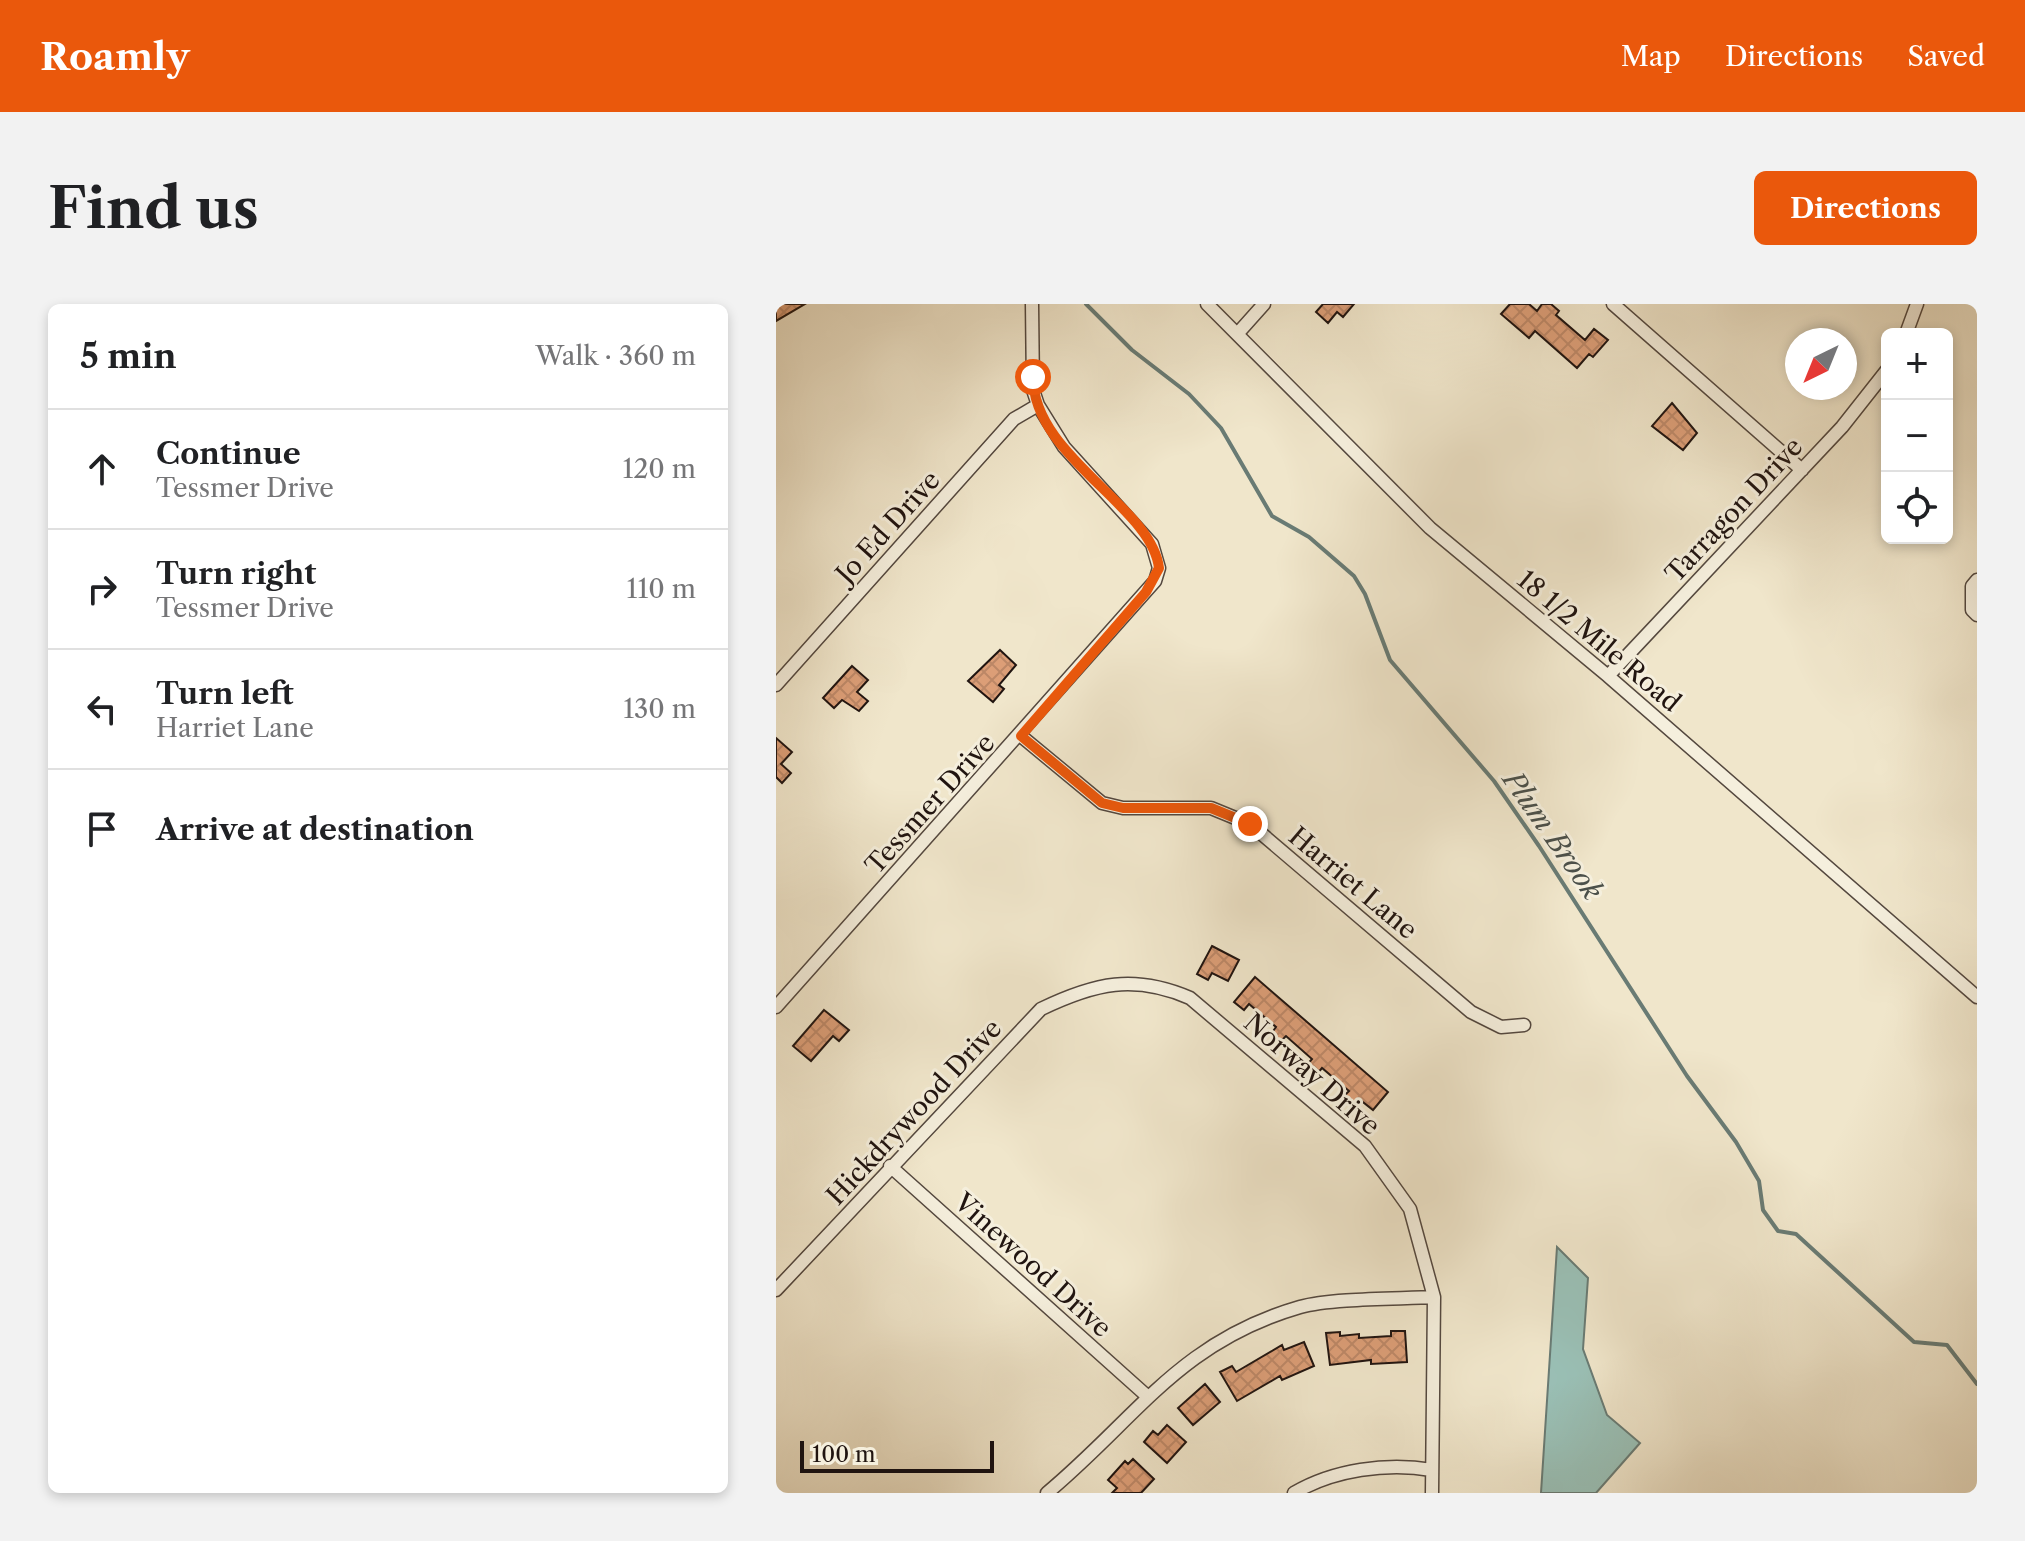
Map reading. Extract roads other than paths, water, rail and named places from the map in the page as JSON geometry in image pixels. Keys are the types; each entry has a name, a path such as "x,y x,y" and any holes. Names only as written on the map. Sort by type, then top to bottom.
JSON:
{"street":[{"name":"Tessmer Drive","path":"776,1007 1021,736 1146,592 1159,568 1152,544 1064,447 1038,405 1033,390 1032,304"},
{"name":"18 1/2 Mile Road","path":"1207,304 1239,332 1341,441 1430,528 1608,676 1977,997"},
{"path":"1239,332 1264,304"},
{"path":"1613,304 1802,470"},
{"path":"1908,328 1917,304"},
{"name":"Tarragon Drive","path":"1608,676 1850,418 1881,378"},
{"name":"Jo Ed Drive","path":"776,685 1014,419 1038,405"},
{"path":"1974,612 1972,586 1977,580"},
{"name":"Harriet Lane","path":"1021,736 1102,803 1123,808 1211,808 1250,824 1471,1012 1501,1027 1524,1025"},
{"name":"Norway Drive","path":"1099,987 1126,982 1168,988 1190,998 1365,1146 1410,1209 1434,1297 1432,1493"},
{"name":"Hickdrywood Drive","path":"776,1290 1041,1009 1099,987"},
{"name":"Vinewood Drive","path":"890,1166 1147,1396"},
{"path":"1047,1493 1187,1360 1222,1338 1302,1306 1434,1297"},
{"path":"1294,1493 1310,1483 1348,1472 1390,1468 1432,1470"}],"water":[{"path":"1557,1247 1588,1278 1583,1349 1607,1415 1640,1443 1596,1493 1541,1493"}],"waterway":[{"name":"Plum Brook","path":"1086,304 1132,350 1189,394 1221,428 1272,516 1309,537 1354,576 1365,594 1390,660 1494,781 1539,846 1687,1076 1736,1142 1759,1181 1763,1210 1778,1231 1796,1234 1914,1342 1947,1345 1977,1384"}]}
